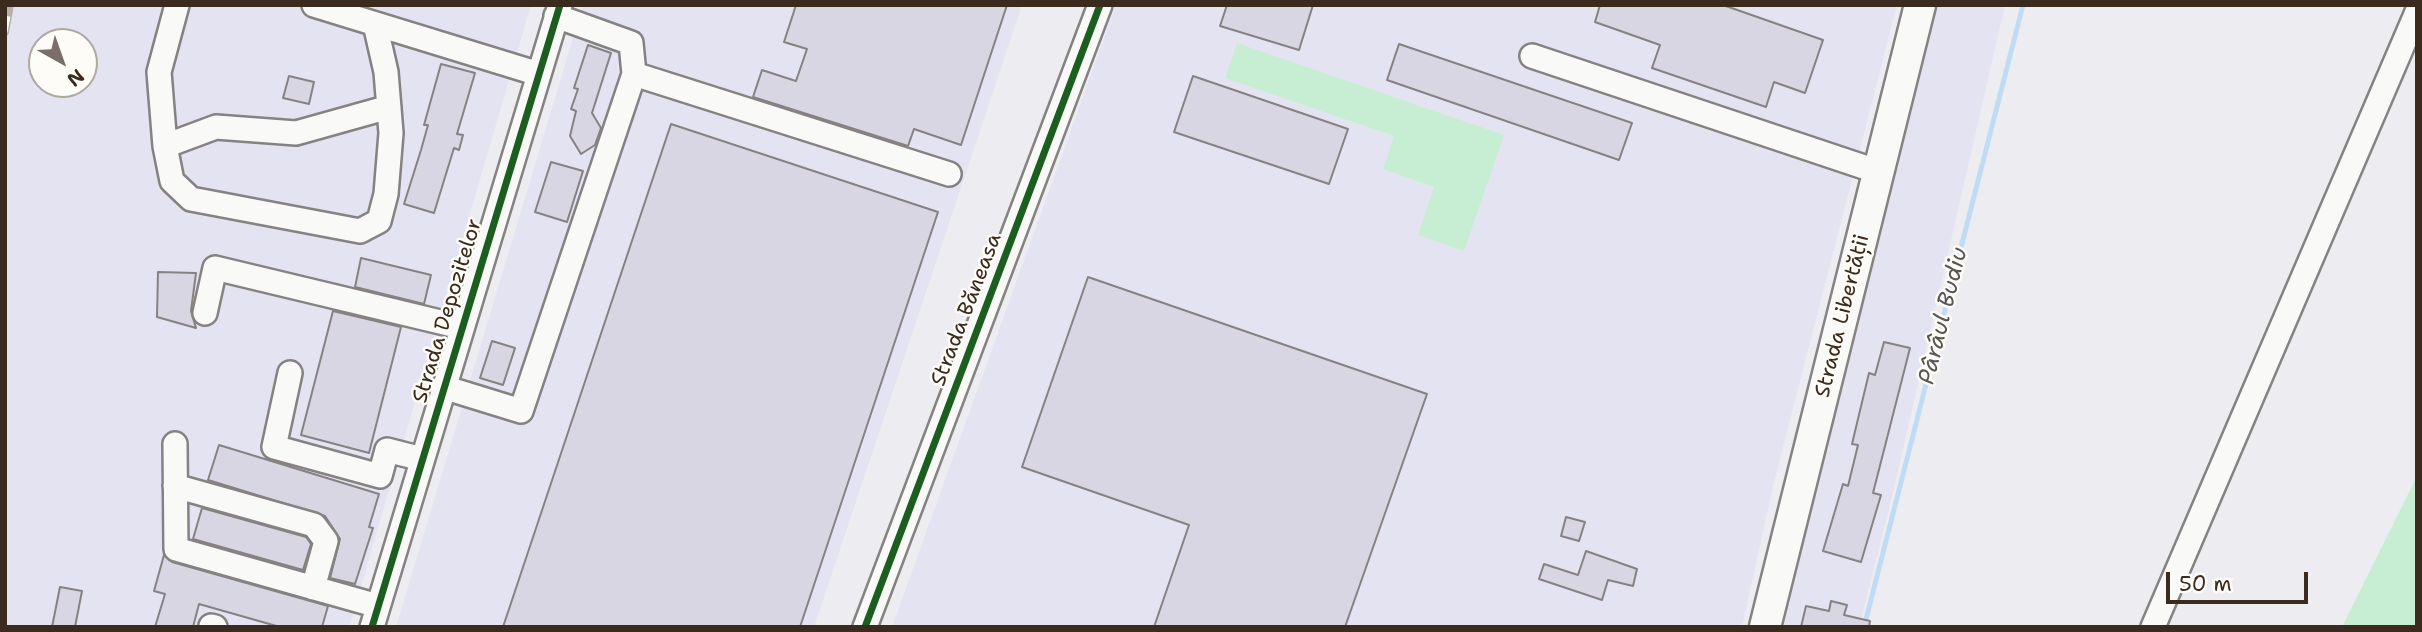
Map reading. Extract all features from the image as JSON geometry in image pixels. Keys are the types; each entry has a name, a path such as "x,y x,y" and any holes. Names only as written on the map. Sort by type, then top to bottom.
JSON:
{"main road":[{"name":"Strada Libertății","path":"1765,627 1920,5"}],"street":[{"path":"177,5 159,72 165,146 172,181 191,199 360,231 379,221 386,194 391,133 386,72 375,24"},
{"path":"314,5 538,74"},
{"name":"Strada Băneasa","path":"865,627 1100,5"},
{"path":"443,387 521,411 634,74 631,43 558,10"},
{"name":"Strada Depozitelor","path":"375,616 558,10"},
{"path":"2153,627 2417,12"},
{"path":"1532,55 1879,172"},
{"path":"634,74 949,174"},
{"path":"165,146 216,127 296,132 388,107"},
{"path":"205,313 215,268 461,327"},
{"path":"290,373 274,447 380,476 387,450 422,459"},
{"path":"175,444 176,549 313,587 375,616"},
{"path":"175,486 314,525 326,541 313,587"}],"shaded area":[{"path":"5,5 531,5 349,627 5,627"},
{"path":"583,5 1022,5 814,627 396,627"},
{"path":"1116,5 1897,5 1774,482 1742,627 892,627"},
{"path":"1932,5 2005,5 1892,497 1859,627 1774,627"}],"green space":[{"path":"1237,43 1504,135 1464,251 1418,235 1434,187 1383,169 1394,136 1225,78"},
{"path":"2417,476 2417,627 2342,627"}],"building":[{"path":"796,5 1007,5 961,145 914,129 908,146 753,97 762,70 796,81 807,49 784,42"},
{"path":"1227,5 1313,5 1299,50 1220,26"},
{"path":"1600,5 1723,5 1823,40 1805,93 1774,82 1766,107 1652,68 1660,45 1595,22"},
{"path":"1399,44 1632,123 1619,160 1387,80"},
{"path":"588,45 611,53 592,113 601,128 595,145 581,154 570,136 576,111 571,109 578,89 574,88"},
{"path":"441,64 475,73 457,134 463,135 459,150 454,148 434,213 404,204 428,125 424,125"},
{"path":"289,76 314,82 309,104 283,98"},
{"path":"1193,76 1348,129 1329,184 1174,132"},
{"path":"671,124 938,212 800,627 503,627"},
{"path":"551,162 583,171 567,222 535,212"},
{"path":"361,258 431,275 424,304 355,287"},
{"path":"158,272 196,273 191,311 196,328 157,317"},
{"path":"1088,277 1427,394 1345,627 1154,627 1189,525 1022,467"},
{"path":"333,311 401,327 369,453 301,435"},
{"path":"492,341 515,348 503,385 480,378"},
{"path":"1884,342 1910,348 1873,493 1881,495 1861,562 1823,551 1843,484 1848,486 1858,445 1852,444 1869,373 1875,375"},
{"path":"219,445 379,494 369,527 373,528 355,584 330,578 340,539 325,516 208,480"},
{"path":"202,508 306,537 311,544 303,570 193,539"},
{"path":"1566,517 1585,522 1579,541 1561,536"},
{"path":"1586,551 1637,569 1633,586 1608,580 1602,600 1539,579 1544,564 1578,575"},
{"path":"164,555 172,562 328,606 322,627 280,627 199,604 193,627 155,627 165,594 154,591"},
{"path":"60,587 82,591 75,627 52,627"},
{"path":"1831,601 1847,605 1844,615 1870,621 1869,627 1801,627 1806,606 1829,611"}],"waterway":[{"name":"Pârâul Budiu","path":"1864,627 2023,5"}],"railway":[{"path":"5,32 10,5"}],"cycle path":[{"path":"372,627 560,5"},
{"path":"865,627 1100,5"}]}
